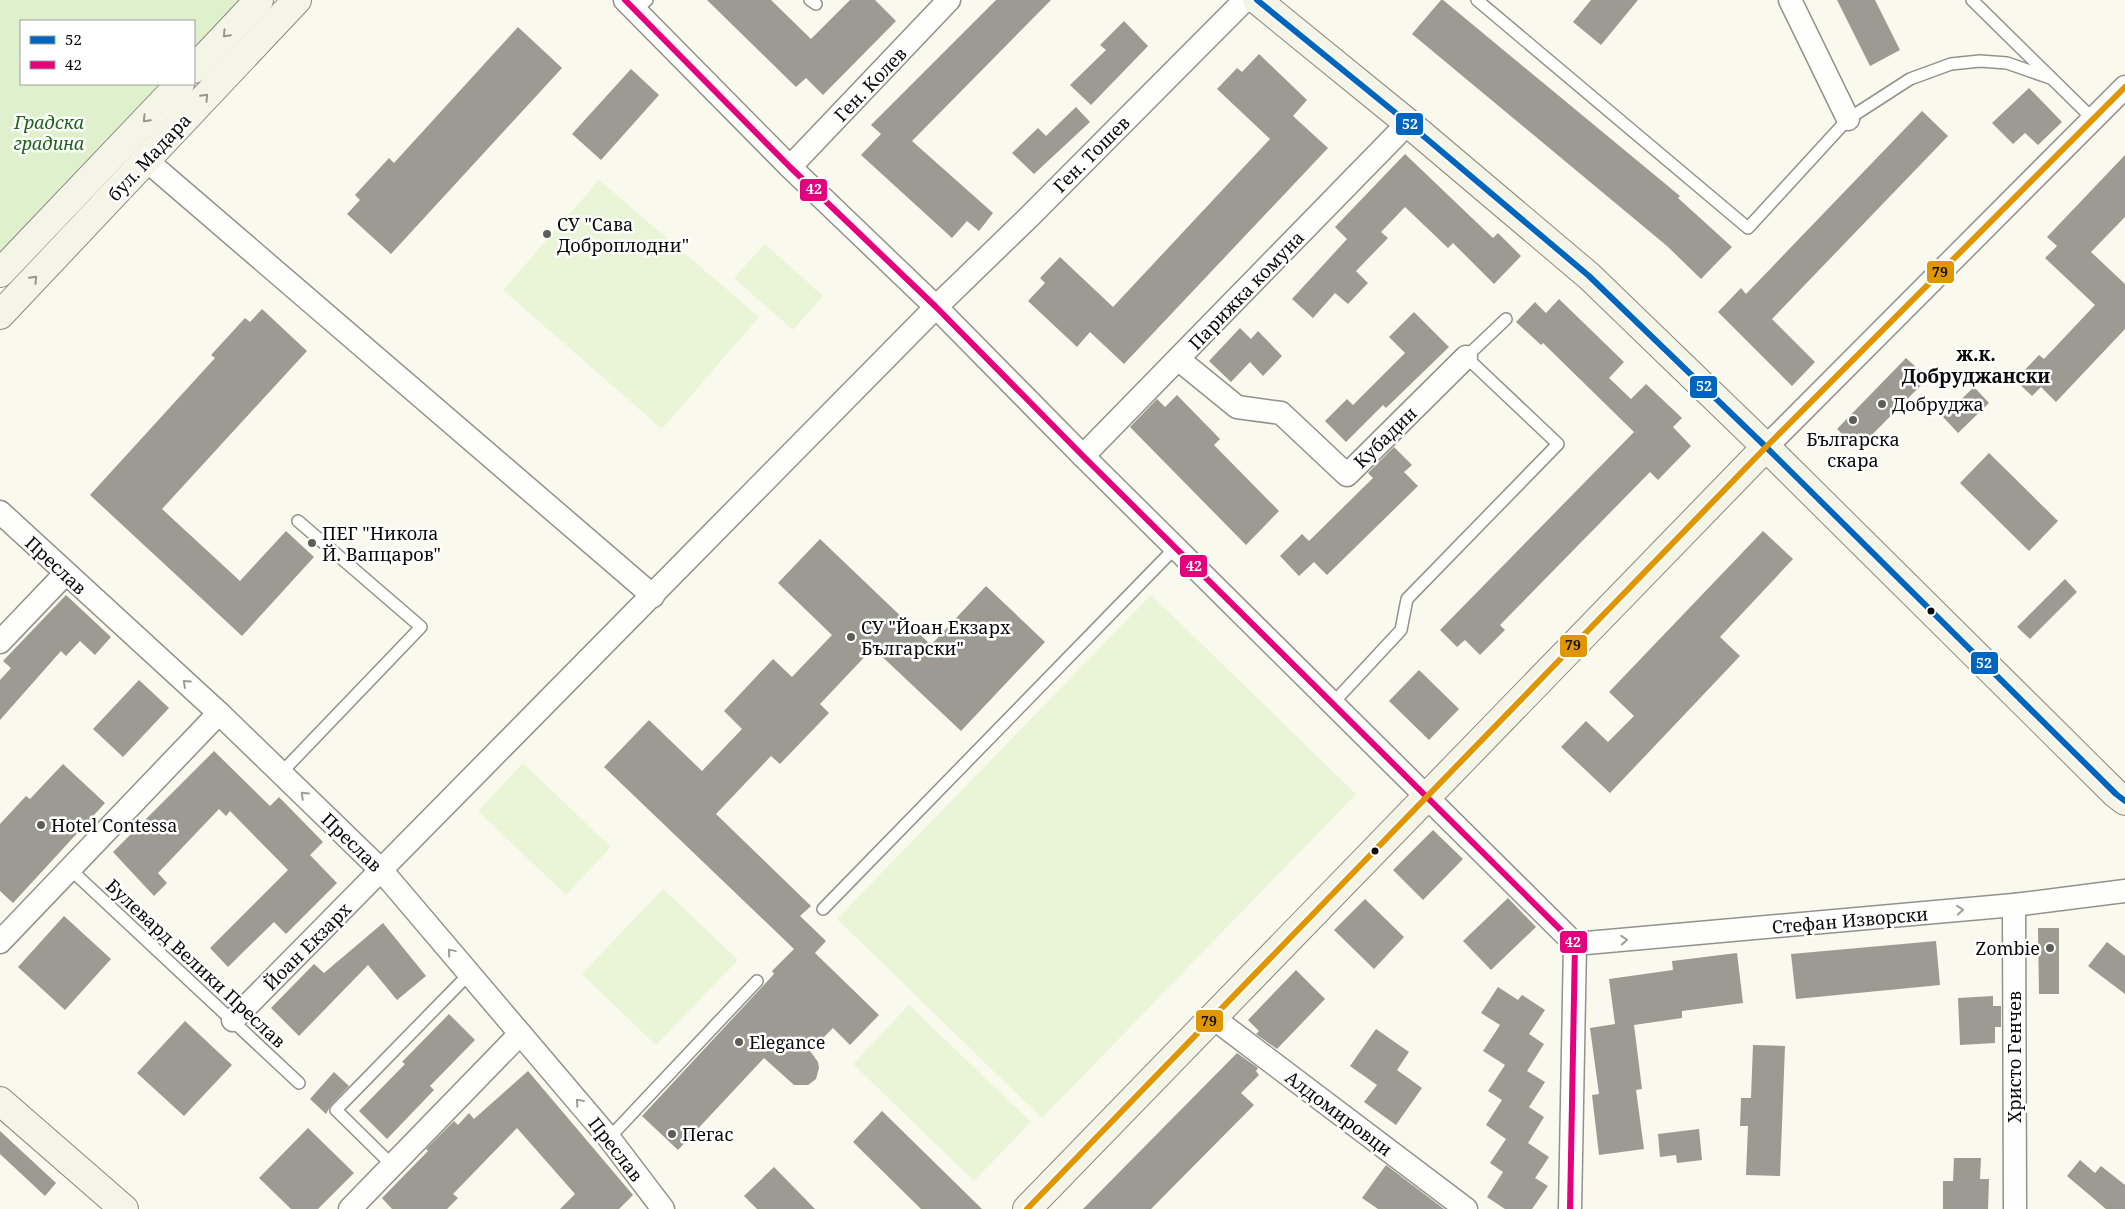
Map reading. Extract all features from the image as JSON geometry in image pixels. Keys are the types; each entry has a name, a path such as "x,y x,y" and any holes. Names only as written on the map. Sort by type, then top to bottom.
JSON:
{"main road":[{"path":"195,68 259,0"},
{"name":"бул. Мадара","path":"0,314 297,0"},
{"path":"1257,0 1408,123 1589,276 2122,793"},
{"path":"1273,0 1340,67"},
{"name":"бул. Мадара","path":"0,273 179,85"},
{"path":"1027,1209 1766,447"},
{"path":"0,1101 124,1209"}],"street":[{"name":"Ген. Колев","path":"790,167 949,0"},
{"name":"Ген. Тошев","path":"653,596 936,307 1031,215 1245,0"},
{"path":"1790,0 1848,119"},
{"path":"636,3 790,167 936,307 1082,456 1575,944 1570,1209"},
{"path":"1766,447 2125,87"},
{"name":"Парижка комуна","path":"1082,456 1408,123"},
{"path":"146,160 653,596"},
{"name":"Кубадин","path":"1178,359 1237,407 1281,413 1347,474 1466,357"},
{"name":"Преслав","path":"0,512 65,574 219,713 382,871 609,1138 653,1205"},
{"path":"0,642 65,574"},
{"name":"Йоан Екзарх","path":"233,1020 653,596"},
{"path":"0,942 219,713"},
{"name":"Стефан Изворски","path":"1575,944 2014,905 2125,891"},
{"name":"Христо Генчев","path":"2014,905 2015,1209"},
{"name":"Алдомировци","path":"1212,1018 1466,1209"},
{"path":"350,1209 520,1034"}],"lane":[{"path":"1477,0 1748,228 1848,119 1910,79 1951,64 1980,61 2006,63 2050,78"},
{"path":"1972,0 2093,119"},
{"path":"1333,703 1401,630 1407,599 1558,444 1466,357 1506,319"},
{"path":"281,773 420,627 298,520"},
{"path":"823,909 1175,548"},
{"name":"Булевард Велики Преслав","path":"70,869 298,1083"},
{"path":"393,1166 336,1110 469,974"},
{"path":"609,1138 757,981"}],"green space":[{"name":"Градска градина","path":"0,0 243,0 195,51 195,20 20,20 20,85 162,85 0,255"},
{"path":"599,180 759,317 662,429 503,290"},
{"path":"765,244 823,296 793,330 734,278"},
{"path":"1151,595 1356,794 1042,1118 837,919"},
{"path":"523,763 611,847 566,895 478,811"},
{"path":"663,889 738,960 656,1045 582,974"},
{"path":"909,1005 1031,1122 974,1181 853,1064"}],"building":[{"path":"707,0 771,0 811,39 850,0 875,0 896,21 823,95 806,78 796,87"},
{"path":"996,0 1051,0 912,141 993,213 979,231 967,221 952,238 861,155 881,134 871,125"},
{"path":"1441,0 1680,196 1678,198 1732,247 1701,279 1667,246 1412,34"},
{"path":"1591,0 1638,0 1601,45 1573,22"},
{"path":"1837,0 1875,0 1900,50 1870,66"},
{"path":"1124,21 1148,46 1091,105 1070,85 1106,50 1100,45"},
{"path":"518,27 562,68 391,254 347,214 360,200 355,195 389,158 394,163"},
{"path":"1259,54 1307,100 1293,116 1328,148 1124,364 1090,332 1077,347 1028,301 1045,283 1040,278 1060,257 1113,307 1270,139 1217,89 1237,68 1242,72"},
{"path":"631,69 659,95 601,160 572,134"},
{"path":"2029,88 2062,122 2038,145 2025,133 2013,144 1992,123"},
{"path":"1076,107 1090,122 1034,174 1012,153 1038,128 1046,136"},
{"path":"1922,111 1948,136 1772,319 1815,362 1792,386 1718,312 1741,288 1746,294"},
{"path":"1405,154 1493,238 1498,233 1521,256 1494,284 1453,243 1448,248 1405,207 1381,232 1388,238 1356,271 1368,283 1348,304 1335,293 1313,318 1292,299 1347,239 1335,227"},
{"path":"2125,155 2125,217 2091,252 2125,284 2125,329 2056,402 2041,387 2032,396 2015,380 2039,355 2044,359 2095,305 2045,258 2057,246 2047,237"},
{"path":"1559,299 1624,362 1609,378 1631,399 1646,384 1682,418 1673,427 1691,446 1658,480 1650,472 1500,625 1505,630 1480,655 1465,640 1457,647 1440,630 1634,432 1543,343 1541,345 1516,322 1535,302 1546,313"},
{"path":"262,309 307,351 162,509 240,581 286,531 314,557 242,636 90,495 215,358 211,355 245,318 250,322"},
{"path":"1414,312 1449,347 1386,408 1383,405 1346,442 1325,421 1347,399 1353,405 1405,353 1389,337"},
{"path":"1240,328 1251,339 1258,331 1282,356 1263,376 1250,362 1231,382 1209,361"},
{"name":"Добруджа","path":"1906,358 1928,378 1858,449 1837,429"},
{"path":"1974,387 1989,403 1958,433 1943,417"},
{"path":"1177,395 1220,439 1214,445 1279,511 1246,545 1130,427 1157,399 1165,407"},
{"path":"1394,447 1412,465 1404,472 1418,486 1327,575 1314,562 1299,576 1280,556 1302,534 1309,541 1373,478 1368,473"},
{"path":"1989,453 2058,521 2029,551 1960,483"},
{"path":"1763,531 1793,559 1720,637 1740,656 1610,793 1561,747 1586,721 1608,742 1634,716 1609,692"},
{"path":"820,539 931,645 986,586 1045,642 961,731 873,648 820,704 829,713 780,764 771,756 716,814 811,906 800,916 826,941 815,953 879,1015 850,1045 833,1028 810,1051 818,1062 819,1068 816,1079 808,1085 794,1085 764,1058 678,1150 642,1116 774,974 772,971 794,949 604,767 649,720 702,771 742,729 724,711 773,659 792,677 832,635 778,583"},
{"path":"2065,579 2077,592 2030,639 2017,627"},
{"path":"66,595 111,637 95,655 80,641 66,656 61,651 0,720 0,680 11,668 3,661"},
{"path":"1419,670 1459,709 1429,740 1389,701"},
{"path":"139,680 169,708 123,757 93,729"},
{"path":"214,751 270,806 279,797 323,842 310,855 337,883 286,934 274,922 228,967 210,948 288,870 230,811 226,816 219,809 158,873 167,883 154,896 113,852"},
{"path":"63,764 105,803 13,903 0,891 0,824 26,796 30,799"},
{"path":"1433,830 1463,859 1423,900 1393,870"},
{"path":"1508,898 1536,927 1491,970 1463,941"},
{"path":"1365,899 1404,937 1374,969 1334,930"},
{"path":"64,916 111,959 65,1010 18,967"},
{"path":"383,923 426,976 397,1000 368,965 299,1036 271,1008 314,964 324,973"},
{"path":"2038,928 2059,928 2059,994 2039,994"},
{"path":"1936,941 1940,985 1796,999 1791,954"},
{"path":"2107,942 2125,956 2125,994 2088,966"},
{"path":"1737,953 1743,1003 1682,1011 1682,1018 1634,1025 1642,1089 1636,1090 1644,1149 1599,1155 1592,1095 1599,1094 1590,1028 1615,1024 1609,979 1673,970 1672,961"},
{"path":"1296,970 1325,999 1277,1049 1256,1034 1259,1031 1248,1020"},
{"path":"1498,987 1518,1000 1522,995 1545,1010 1529,1034 1544,1044 1527,1071 1545,1082 1529,1107 1544,1117 1528,1143 1549,1157 1535,1178 1548,1186 1532,1209 1505,1209 1487,1197 1503,1172 1490,1163 1506,1139 1486,1125 1502,1100 1488,1091 1505,1065 1483,1051 1500,1025 1481,1013"},
{"path":"1993,996 1993,1006 2001,1006 2001,1027 1995,1027 1995,1043 1960,1045 1958,998"},
{"path":"449,1014 475,1040 430,1086 434,1090 387,1139 359,1111 405,1064 402,1062"},
{"path":"185,1021 232,1065 184,1116 137,1073"},
{"path":"1376,1029 1409,1052 1397,1070 1422,1088 1396,1125 1364,1102 1377,1085 1350,1066"},
{"path":"1753,1045 1785,1046 1780,1176 1746,1175 1748,1126 1740,1126 1741,1098 1751,1098"},
{"path":"1237,1053 1258,1068 1256,1071 1259,1075 1241,1093 1254,1105 1151,1209 1083,1209"},
{"path":"528,1071 633,1195 619,1209 560,1209 575,1194 517,1128 453,1194 458,1198 447,1209 392,1209 382,1198 428,1151 426,1149 454,1121 458,1125 469,1113 474,1119"},
{"path":"334,1072 349,1086 331,1105 326,1114 310,1099"},
{"path":"882,1111 982,1209 921,1209 853,1142"},
{"path":"308,1128 354,1173 318,1209 291,1209 259,1178"},
{"path":"1699,1129 1702,1160 1677,1163 1676,1155 1660,1157 1658,1134"},
{"path":"0,1131 56,1183 45,1196 0,1154"},
{"path":"1954,1158 1981,1158 1980,1179 1989,1179 1988,1209 1943,1209 1943,1181 1953,1181"},
{"path":"2080,1160 2095,1173 2101,1166 2125,1185 2125,1209 2106,1209 2067,1176"},
{"path":"1386,1165 1444,1209 1378,1209 1362,1198"},
{"path":"774,1167 815,1209 757,1209 744,1196"}],"transit line":[{"name":"42","path":"625,0 790,167 936,307 1083,456 1575,944 1570,1209"},
{"name":"52","path":"1257,0 1408,123 1589,276 1766,447 2125,801"},
{"name":"79","path":"1027,1209 1766,447 2125,87"}],"place":[{"name":"СУ \"Сава Доброплодни\"","path":"547,234"},
{"name":"Добруджа","path":"1882,404"},
{"name":"Българска скара","path":"1853,420"},
{"name":"ПЕГ \"Никола Й. Вапцаров\"","path":"312,543"},
{"name":"СУ \"Йоан Екзарх Български\"","path":"851,637"},
{"name":"Hotel Contessa","path":"41,825"},
{"name":"Zombie","path":"2050,948"},
{"name":"Elegance","path":"739,1042"},
{"name":"Пегас","path":"672,1134"}],"district":[{"name":"ж.к. Добруджански","path":"1976,365"}]}
